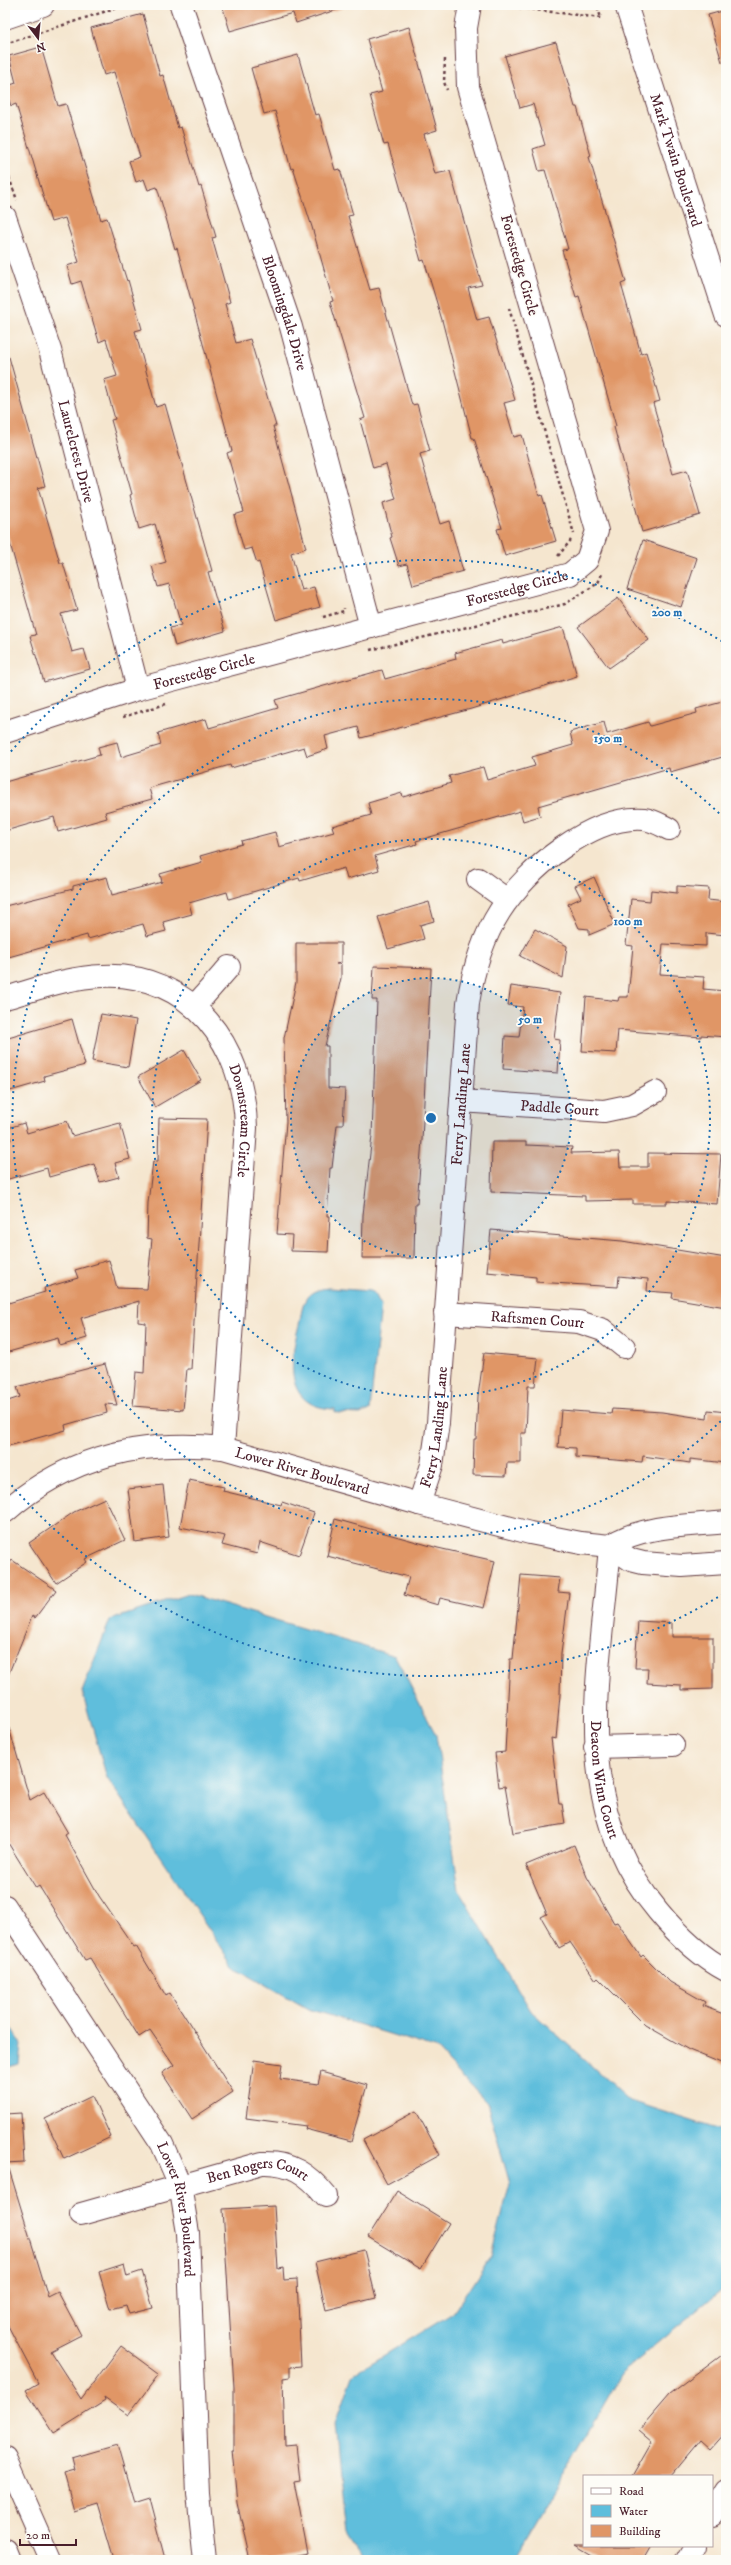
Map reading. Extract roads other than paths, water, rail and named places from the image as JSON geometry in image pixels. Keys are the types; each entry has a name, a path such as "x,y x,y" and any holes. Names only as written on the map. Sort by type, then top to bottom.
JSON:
{"street":[{"path":"5,18 43,5"},
{"name":"Bloomingdale Drive","path":"182,5 291,327 371,627"},
{"name":"Forestedge Circle","path":"5,732 138,689 570,574 587,560 597,531 468,87 466,28 470,5"},
{"name":"Mark Twain Boulevard","path":"626,5 726,315"},
{"name":"Laurelcrest Drive","path":"11,210 50,350 138,689"},
{"name":"Ferry Landing Lane","path":"419,1504 426,1485 435,1444 446,1313 460,1100 471,986 484,942 507,900 524,880 551,856 599,828 614,823 644,819 669,829"},
{"path":"478,879 507,900"},
{"path":"194,1007 229,967"},
{"name":"Downstream Circle","path":"5,998 69,980 104,976 123,977 156,985 194,1007 206,1017 225,1044 239,1077 246,1110 223,1448"},
{"name":"Paddle Court","path":"460,1100 604,1111 632,1105 655,1092"},
{"name":"Raftsmen Court","path":"446,1313 579,1322 603,1330 624,1347"},
{"name":"Lower River Boulevard","path":"5,1512 51,1478 72,1468 113,1453 157,1445 223,1448 419,1504 557,1539 610,1546 631,1560 644,1563 682,1566 726,1563"},
{"path":"610,1546 619,1539 642,1532 726,1522"},
{"name":"Deacon Winn Court","path":"610,1546 597,1695 595,1747 598,1782 605,1814 625,1864 650,1901 665,1920 695,1948 726,1970"},
{"path":"595,1747 673,1745"},
{"name":"Lower River Boulevard","path":"5,1906 162,2144 180,2185 188,2233 198,2494 205,2560"},
{"name":"Ben Rogers Court","path":"81,2214 249,2165 275,2162 299,2169 326,2196"},
{"path":"5,2458 50,2560"},
{"path":"713,2512 726,2490"},
{"path":"686,2560 693,2547"},
{"path":"5,2550 9,2560"}],"water":[{"path":"328,1288 370,1291 375,1294 381,1305 370,1410 360,1414 338,1413 335,1412 335,1409 318,1407 306,1401 299,1392 294,1380 293,1354 304,1302 313,1292"},
{"path":"189,1594 395,1656 436,1735 459,1890 531,2011 630,2101 726,2132 726,2287 622,2373 514,2560 362,2560 346,2535 335,2423 352,2375 453,2313 491,2256 510,2184 487,2103 435,2048 308,2009 234,1966 107,1778 82,1691 110,1620"},
{"path":"5,2017 21,2044 19,2064 5,2068"}]}
